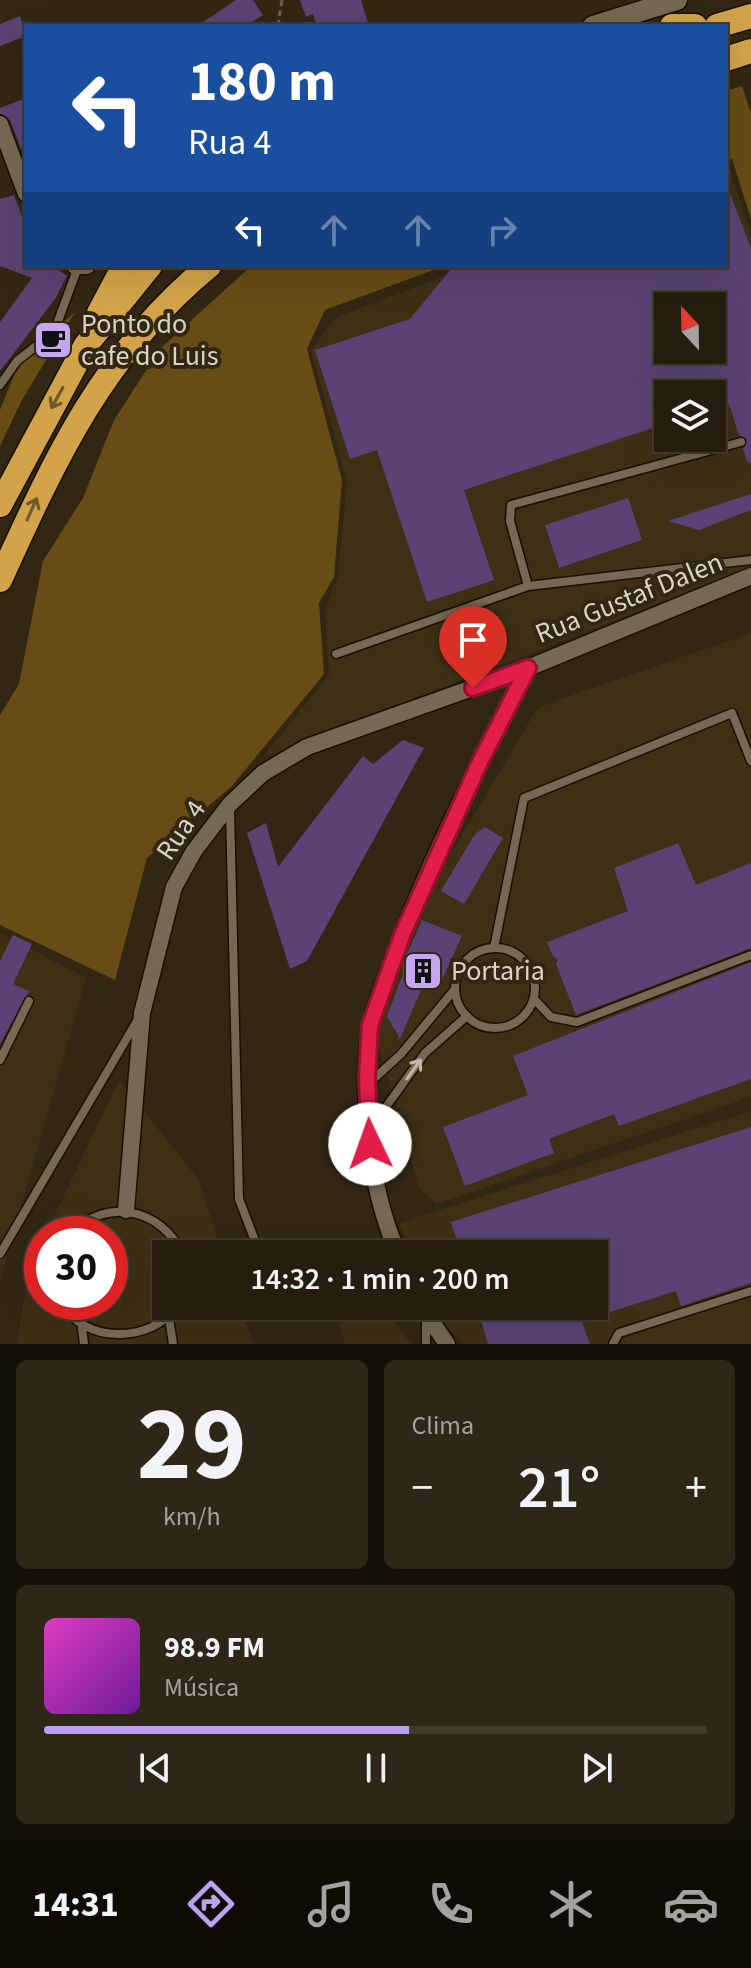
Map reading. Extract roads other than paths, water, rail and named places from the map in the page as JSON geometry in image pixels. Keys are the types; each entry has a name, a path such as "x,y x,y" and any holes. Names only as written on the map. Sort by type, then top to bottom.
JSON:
{"highway":[{"path":"724,24 751,16"},
{"path":"728,58 751,51"},
{"path":"728,66 751,62"},
{"path":"0,505 86,345 123,268"},
{"path":"86,345 148,268"},
{"path":"0,580 45,481 105,375 177,292 207,268"}],"main road":[{"path":"599,24 677,0"}],"street":[{"path":"0,124 24,189"},
{"name":"Rua Gustaf Dalen","path":"392,1240 383,1219 369,1130 367,1085 370,1025 403,933 480,762 528,668 751,576"},
{"name":"Rua 4","path":"126,1210 142,1013 174,887 194,851 230,804 263,773 307,747 528,668"},
{"path":"430,1320 447,1344"}],"lane":[{"path":"0,385 17,361 54,332 79,268"},
{"path":"528,586 510,521 511,505 741,442"},
{"path":"336,654 528,586 751,560"},
{"path":"494,948 524,798 732,713 751,761"},
{"path":"230,804 239,1199 255,1240"},
{"path":"367,1085 401,1054 455,988 464,963 474,954 494,948 514,952 525,960 536,985 534,999 518,1021 492,1028 467,1016 455,988"},
{"path":"534,999 551,1017 577,1022 751,955"},
{"path":"0,1060 29,1001"},
{"path":"0,1254 142,1013"},
{"path":"369,1130 425,1053 467,1016"},
{"path":"96,1216 126,1210 149,1217 168,1231 173,1240"},
{"path":"613,1344 619,1333 751,1291"},
{"path":"76,1320 82,1328 103,1338 127,1340 150,1333 166,1320"},
{"path":"169,1320 173,1344"},
{"path":"424,1320 426,1344"},
{"path":"82,1328 84,1344"}],"place":[{"name":"Ponto do cafe do Luis","path":"53,340"},
{"name":"Portaria","path":"423,971"}]}
